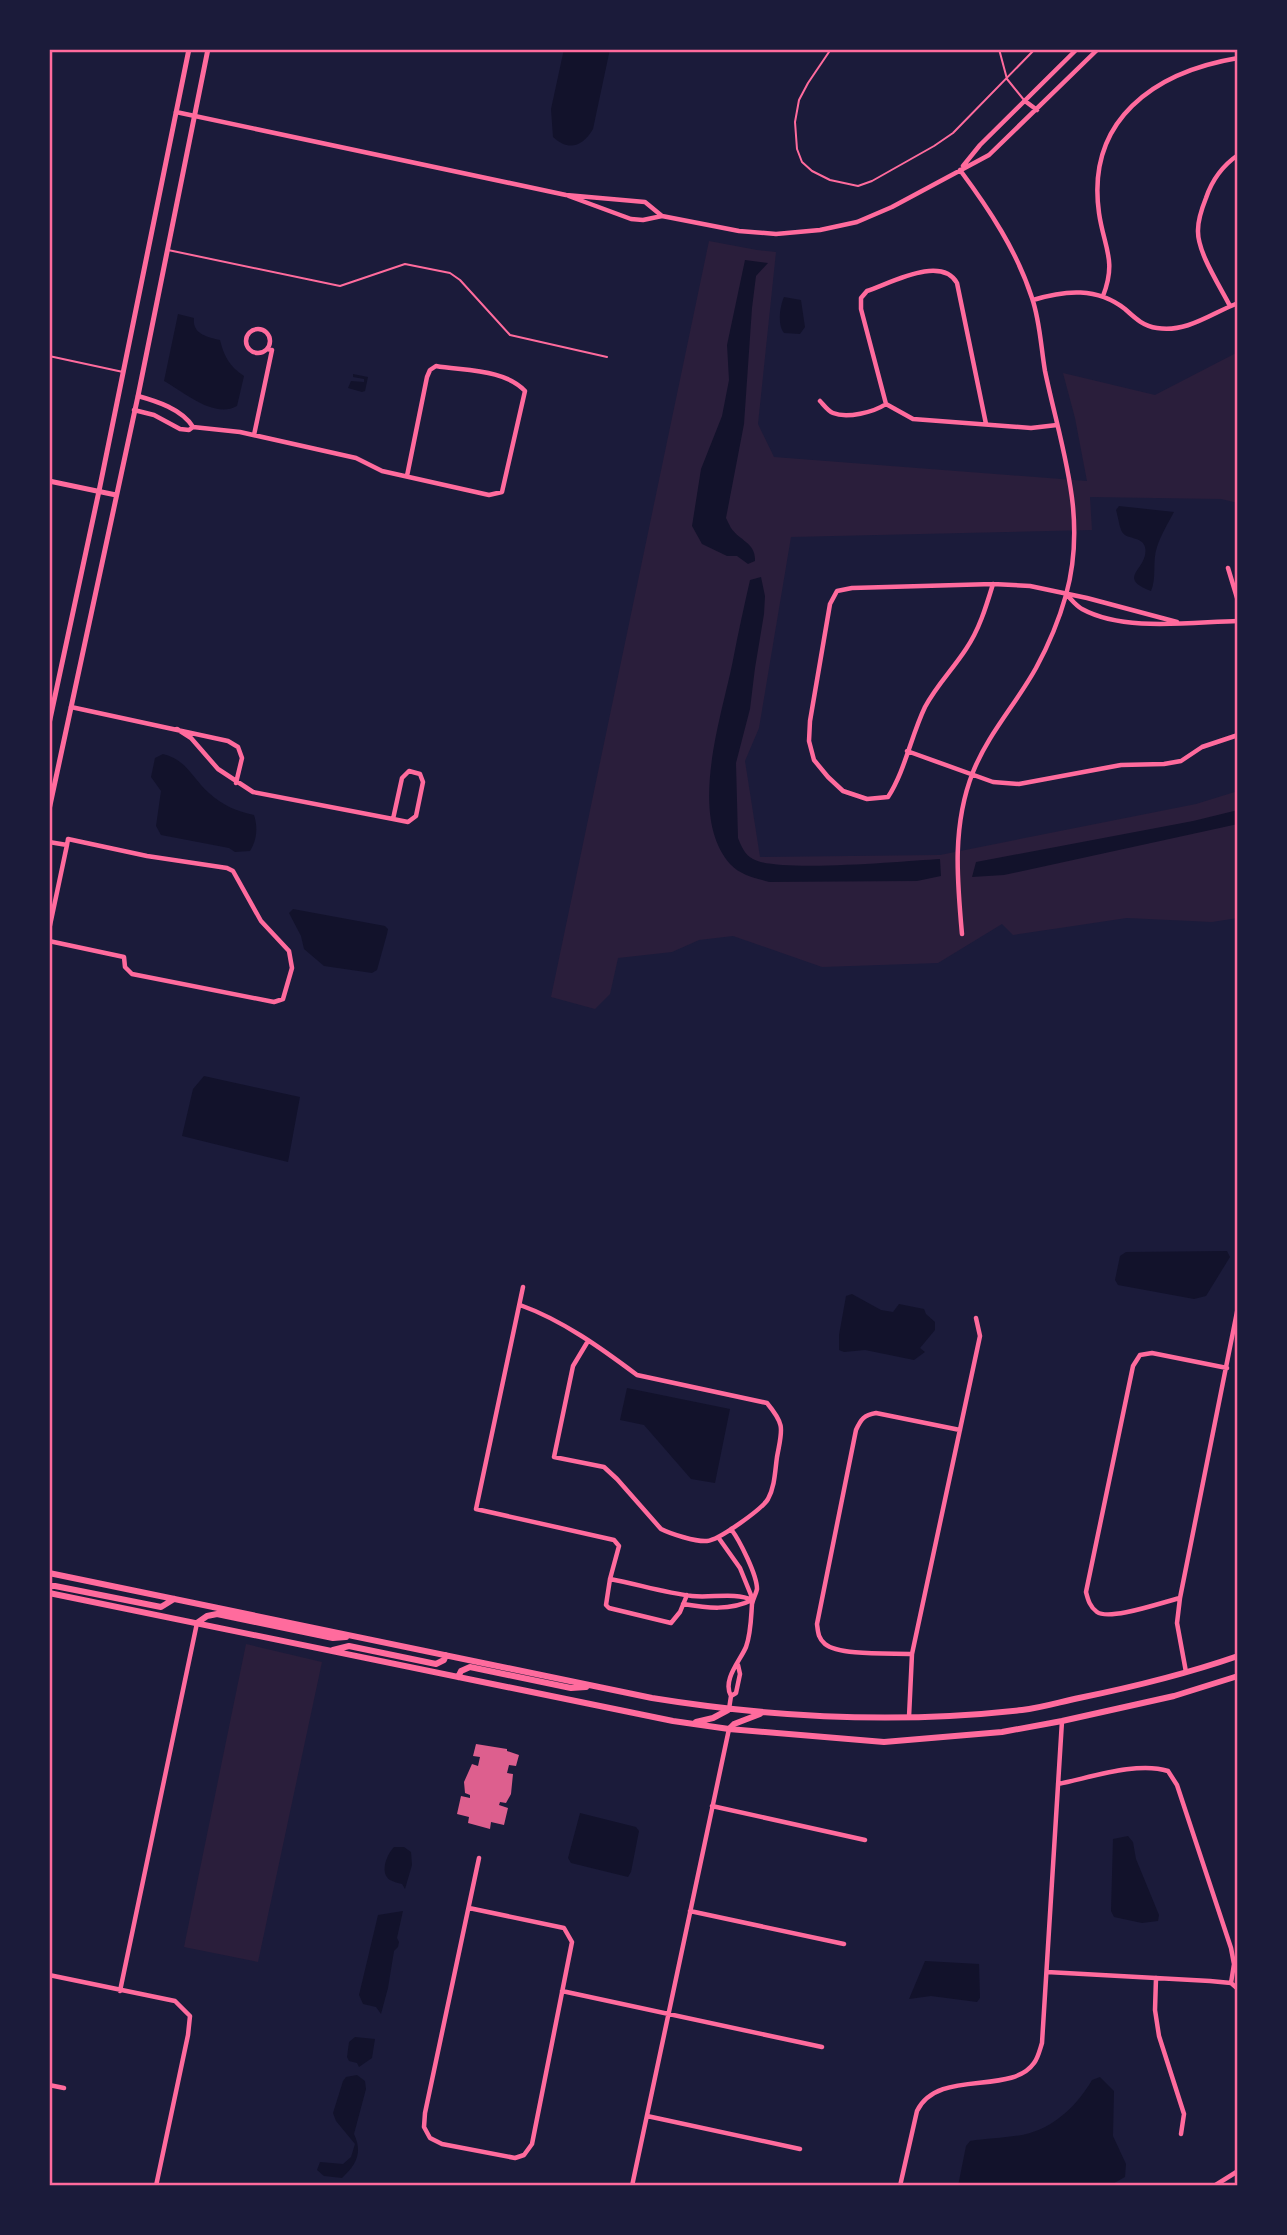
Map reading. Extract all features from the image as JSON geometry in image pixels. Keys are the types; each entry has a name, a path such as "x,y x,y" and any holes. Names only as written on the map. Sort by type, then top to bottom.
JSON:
{"main road":[{"path":"49,1573 652,1698 762,1713 849,1718 1023,1710 1186,1673 1238,1656"},
{"path":"49,1586 161,1607 174,1599"},
{"path":"49,1593 691,1724 884,1742 1002,1732 1062,1721 1174,1696 1238,1676"},
{"path":"197,1623 216,1614 333,1638 351,1636"},
{"path":"331,1651 349,1646 436,1664 444,1660 446,1655"},
{"path":"458,1677 461,1671 470,1667 571,1688 595,1686"},
{"path":"691,1724 713,1718 728,1710"},
{"path":"729,1729 734,1724 762,1713"}],"street":[{"path":"49,724 124,373 189,49"},
{"path":"49,810 138,396 208,49"},
{"path":"960,170 979,145 1077,49"},
{"path":"566,195 631,219 643,220 662,216 738,231 776,234 820,230 857,222 892,207 989,155 1098,49"},
{"path":"1103,296 1110,278 1110,262 1099,213 1098,191 1102,158 1117,122 1157,85 1189,69 1238,58"},
{"path":"1025,101 1037,110"},
{"path":"176,112 566,195 645,202 662,216"},
{"path":"1230,306 1203,252 1198,233 1209,189 1222,168 1238,155"},
{"path":"960,170 989,209 1033,300 1073,500 1074,545 1066,594 1052,633 1035,669 997,726 972,774 959,817 956,861 962,934"},
{"path":"986,424 957,284 953,276 943,270 931,269 867,291 861,298 861,309 886,404 913,419 1031,428 1057,425"},
{"path":"1033,300 1074,291 1091,293 1103,296 1122,307 1140,322 1158,328 1184,327 1238,303"},
{"path":"257,329 266,332 270,340 267,349 259,354 250,351 246,342 248,333 257,329"},
{"path":"254,435 272,350 267,349"},
{"path":"134,410 154,415 180,429 189,430 193,427 254,435 356,458 382,471 489,495 502,492 525,391 518,384 495,376 436,366 430,370 407,476"},
{"path":"138,396 165,405 193,427"},
{"path":"820,401 833,413 851,414 875,412 886,404"},
{"path":"49,481 116,495"},
{"path":"1228,568 1238,601"},
{"path":"993,584 983,615 967,649 930,698 916,726 895,787 888,797 867,799 843,791 814,760 809,741 830,604 837,592 852,588 993,584 1030,586 1177,622"},
{"path":"1066,594 1080,609 1104,617 1138,623 1238,621"},
{"path":"71,707 228,741 238,747 242,758 236,783"},
{"path":"177,729 191,738 218,769 253,792 408,822 416,816 423,782 420,774 409,771 402,778 393,819"},
{"path":"907,751 993,782 1019,784 1121,765 1181,761 1202,747 1238,735"},
{"path":"49,930 68,839 233,871 257,915 289,951 292,968 283,999 274,1002 132,974 125,967 124,957 49,941"},
{"path":"49,842 67,845"},
{"path":"523,1287 476,1509 614,1539 619,1546 610,1579 606,1605 609,1608 671,1623 680,1612 687,1595"},
{"path":"520,1305 548,1315 588,1341 637,1375 766,1404 778,1417 782,1427 772,1490 766,1503 731,1530 709,1541 669,1533 661,1529 604,1468 554,1457 573,1366 588,1341"},
{"path":"1186,1673 1177,1623 1180,1598 1238,1307"},
{"path":"909,1717 912,1654 980,1336 976,1318"},
{"path":"1180,1598 1112,1615 1098,1613 1090,1605 1086,1592 1133,1366 1140,1355 1152,1353 1227,1368"},
{"path":"912,1654 844,1651 827,1646 818,1637 817,1624 856,1430 860,1420 867,1414 876,1413 960,1430"},
{"path":"728,1710 732,1672 738,1665 750,1632 756,1592 754,1577 731,1530"},
{"path":"718,1537 740,1568 753,1600"},
{"path":"610,1579 687,1595 739,1595 753,1600"},
{"path":"718,1597 718,1608"},
{"path":"683,1604 718,1608 740,1606 753,1600"},
{"path":"120,1991 197,1623"},
{"path":"900,2186 917,2111 922,2101 938,2090 1004,2079 1021,2073 1034,2064 1042,2043 1062,1721"},
{"path":"632,2186 729,1729"},
{"path":"1058,1784 1134,1769 1155,1767 1168,1771 1177,1785 1231,1948 1234,1964 1231,1983"},
{"path":"712,1805 865,1840"},
{"path":"469,1908 564,1928 572,1942 532,2144 524,2155 514,2158 443,2144 430,2138 424,2127 479,1858"},
{"path":"690,1911 844,1944"},
{"path":"1047,1972 1231,1983 1238,1989"},
{"path":"49,1975 175,2001 190,2016 156,2186"},
{"path":"1156,1978 1155,2010 1159,2036 1184,2114 1181,2134"},
{"path":"562,1991 822,2048"},
{"path":"49,2085 64,2088"},
{"path":"647,2116 800,2149"},
{"path":"1214,2186 1238,2171"}],"lane":[{"path":"831,49 799,100 795,122 797,149 802,162 812,171 830,180 858,186 872,181 953,133 1035,49"},
{"path":"999,49 1007,79 1025,101"},
{"path":"167,250 340,286 405,264 450,273 460,280 510,335 607,358"},
{"path":"49,356 124,373"}],"shaded area":[{"path":"564,49 610,49 593,129 585,140 570,146 553,137 551,109"},
{"path":"709,241 776,252 758,424 774,457 1087,481 1063,373 1155,395 1238,352 1238,503 1221,499 1090,497 1092,530 791,537 759,728 745,761 760,857 940,855 1196,804 1238,791 1238,918 1212,922 1127,918 1013,935 1002,924 938,963 822,967 733,936 699,940 672,952 618,958 610,994 595,1009 551,997"},
{"path":"745,260 768,263 756,276 744,424 726,518 731,528 753,550 755,561 748,564 737,556 727,556 702,544 692,526 701,469 722,416 729,380 727,345"},
{"path":"784,297 801,300 805,327 800,334 784,333 782,330 780,315"},
{"path":"178,314 194,318 198,331 220,340 228,360 244,376 237,406 228,409 209,407 164,381"},
{"path":"353,374 368,377 365,391 348,388 351,381 364,382 364,379 353,377"},
{"path":"1119,506 1174,512 1157,547 1151,591 1135,581 1134,577 1145,555 1145,547 1141,541 1122,532 1116,510"},
{"path":"761,577 765,596 764,614 750,709 736,763 738,838 744,850 753,859 787,865 842,865 940,859 941,876 917,881 769,882 748,876 734,868 717,843 711,819 709,793 711,765 750,580"},
{"path":"163,754 178,760 203,788 220,801 236,810 254,815 256,833 250,851 235,852 229,848 161,835 156,826 161,791 151,777 155,758"},
{"path":"1238,810 1238,824 1004,875 972,877 976,862"},
{"path":"293,909 385,926 388,929 377,970 372,973 324,966 304,949 301,936 289,913"},
{"path":"204,1076 300,1097 288,1162 182,1136 193,1089"},
{"path":"1227,1251 1230,1257 1206,1296 1194,1299 1118,1285 1115,1280 1120,1256 1126,1252"},
{"path":"852,1294 881,1310 893,1312 899,1304 924,1309 935,1322 935,1330 920,1348 925,1352 914,1360 865,1350 839,1350 846,1296"},
{"path":"627,1388 730,1409 715,1483 691,1479 644,1425 620,1420"},
{"path":"246,1644 322,1662 258,1962 184,1947"},
{"path":"580,1813 636,1827 639,1831 628,1877 571,1863 568,1858"},
{"path":"1128,1836 1133,1842 1136,1859 1159,1915 1158,1921 1142,1923 1114,1917 1111,1911 1113,1839"},
{"path":"394,1847 404,1847 411,1852 412,1865 405,1889 402,1884 390,1880 385,1873 387,1859"},
{"path":"403,1911 397,1938 398,1947 394,1951 381,2014 376,2007 363,2004 359,1995 378,1915"},
{"path":"925,1961 979,1964 980,1998 977,2002 931,1996 909,1999"},
{"path":"355,2037 375,2039 372,2058 359,2067 347,2057 349,2042"},
{"path":"357,2075 365,2081 366,2089 354,2134 358,2147 357,2158 342,2178 324,2176 317,2170 320,2162 343,2164 351,2157 355,2144 336,2121 333,2113 343,2081 346,2077"},
{"path":"1100,2077 1114,2091 1113,2136 1126,2164 1125,2177 1109,2186 958,2186 966,2146 970,2141 1016,2136 1049,2125 1066,2112 1092,2080"}],"building":[{"path":"476,1744 507,1749 519,1755 516,1766 509,1765 507,1773 513,1774 511,1794 506,1803 500,1802 499,1805 508,1808 504,1825 491,1822 490,1829 468,1823 469,1817 457,1814 461,1796 470,1798 470,1795 465,1793 464,1782 472,1764 478,1766 480,1757 473,1756"}]}
